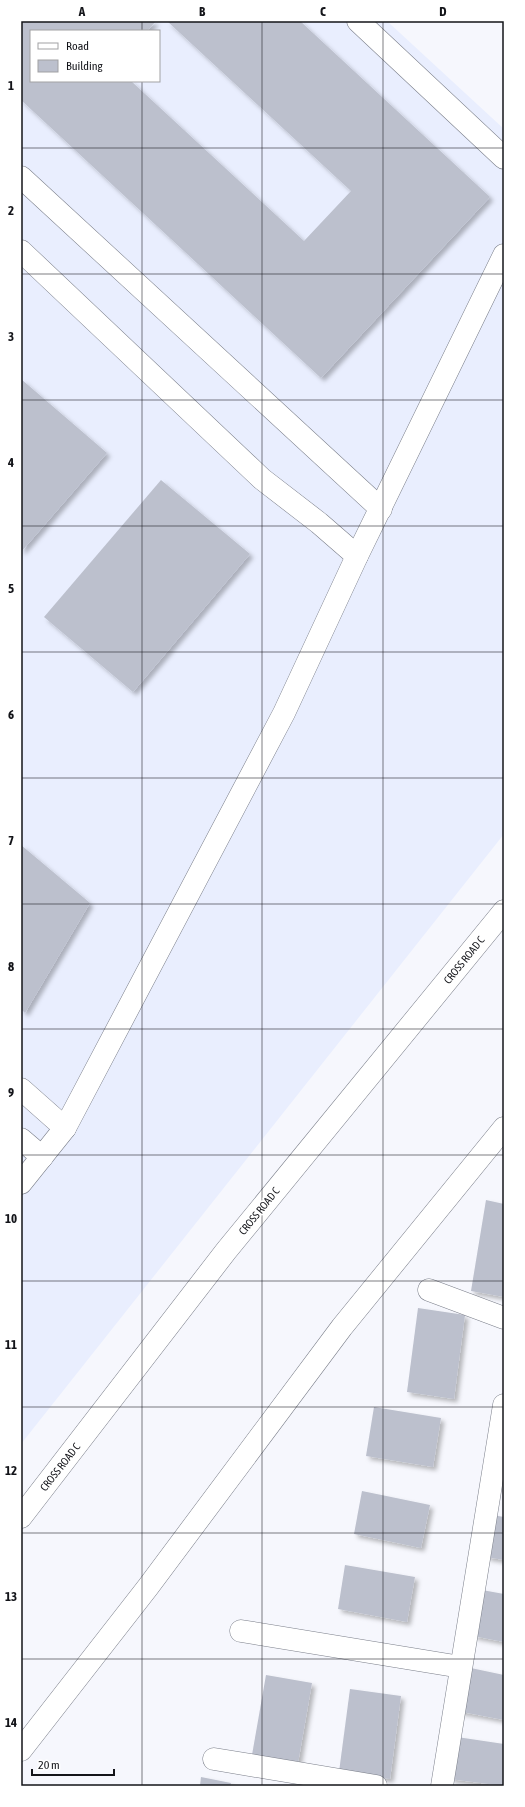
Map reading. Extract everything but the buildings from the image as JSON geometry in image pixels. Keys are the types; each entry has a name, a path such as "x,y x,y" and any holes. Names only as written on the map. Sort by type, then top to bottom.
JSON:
{"street":[{"path":"358,21 504,158"},
{"path":"21,177 381,509"},
{"path":"21,251 262,479 319,523 357,556"},
{"path":"21,1183 65,1128 284,713 357,556 504,255"},
{"name":"CROSS ROAD C","path":"21,1517 226,1251 504,911"},
{"path":"21,1088 65,1128"},
{"path":"21,1750 148,1587 342,1327 504,1128"},
{"path":"21,1139 42,1157"},
{"path":"429,1290 504,1318"},
{"path":"442,1786 504,1405"},
{"path":"241,1631 461,1667"},
{"path":"214,1759 376,1786"}],"shaded area":[{"path":"21,21 387,21 504,129 504,834 21,1444"}]}
